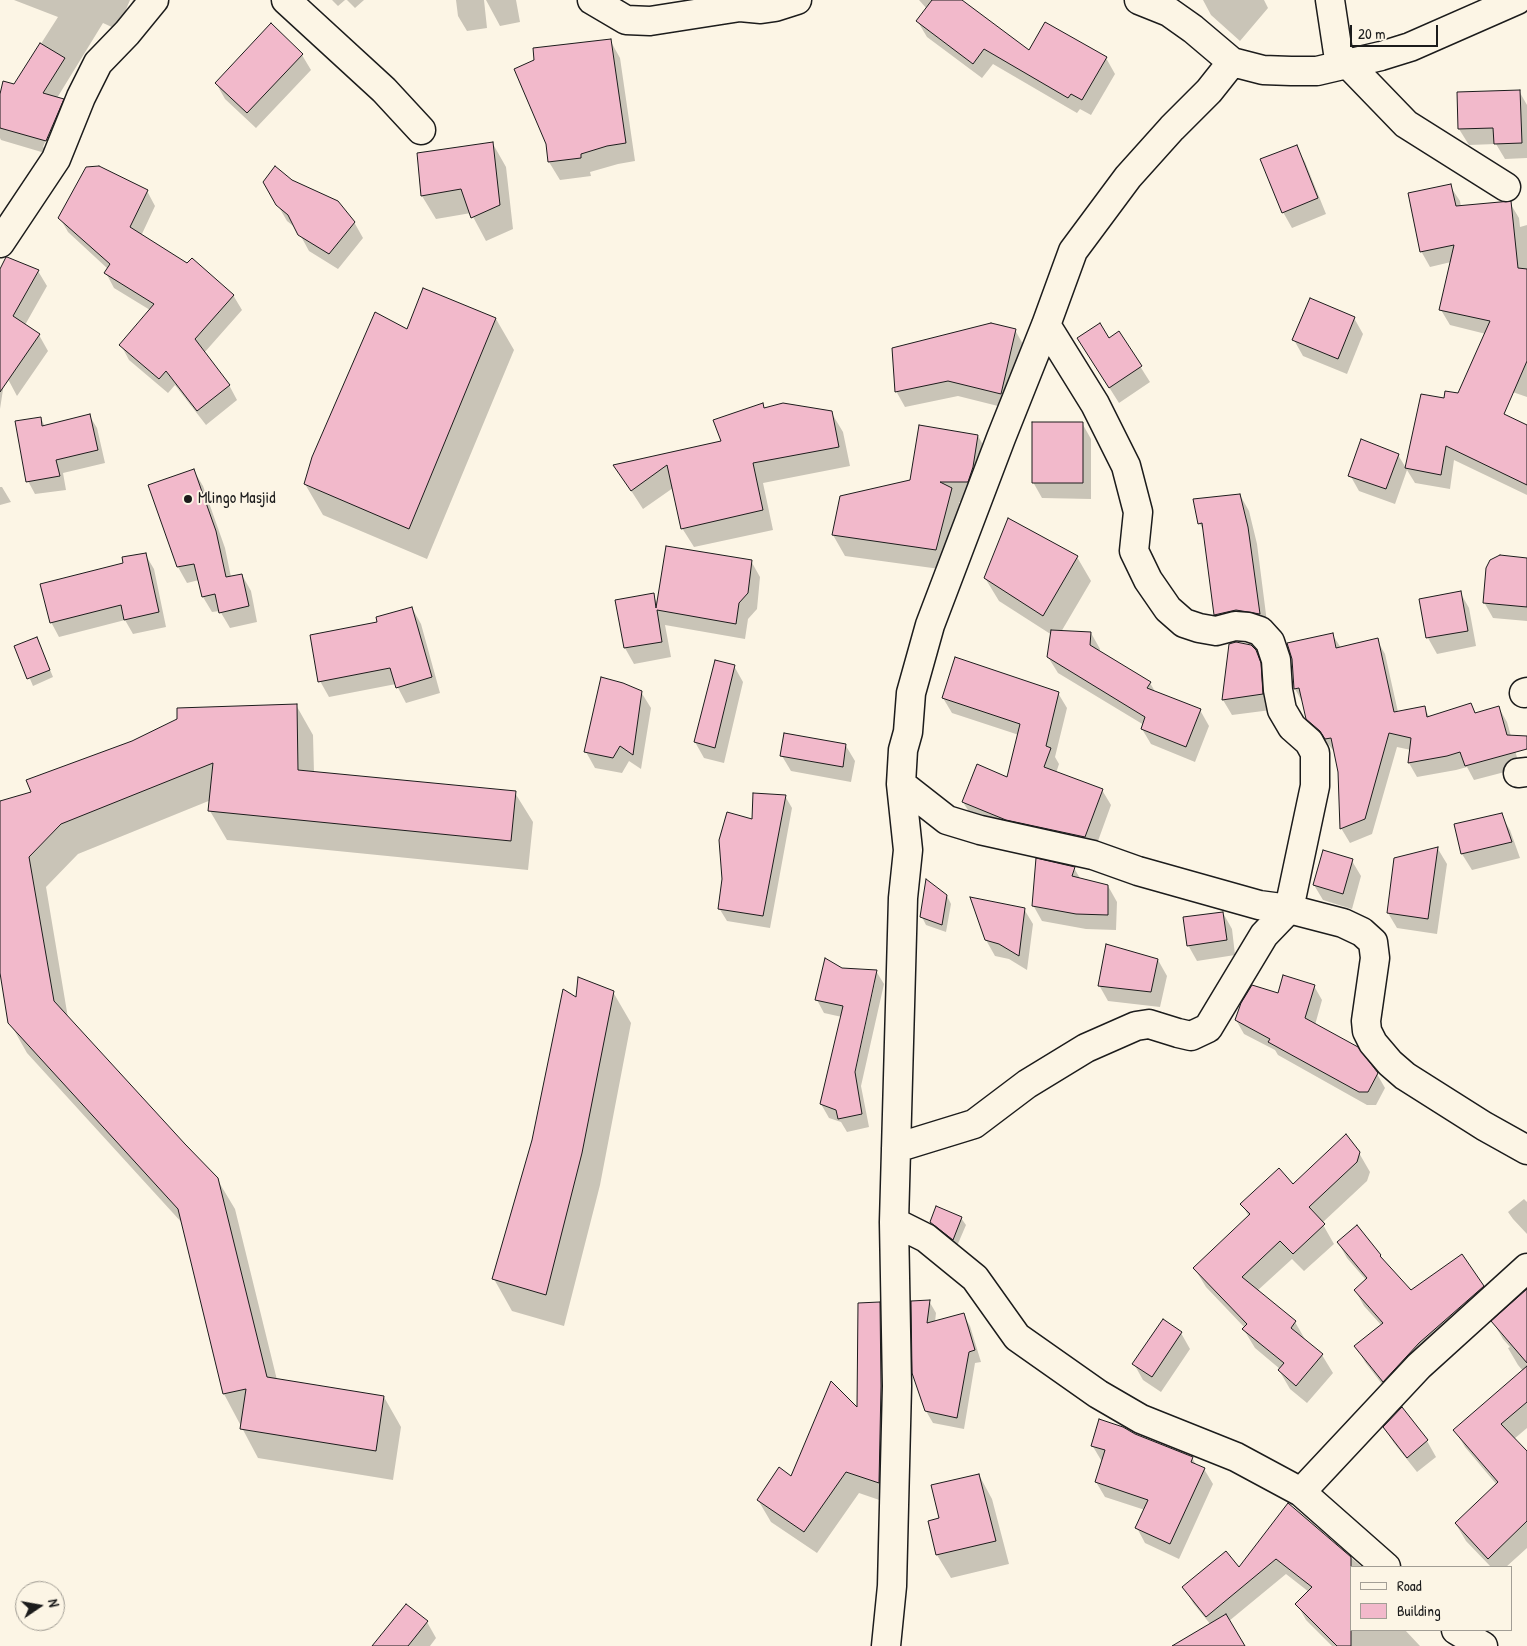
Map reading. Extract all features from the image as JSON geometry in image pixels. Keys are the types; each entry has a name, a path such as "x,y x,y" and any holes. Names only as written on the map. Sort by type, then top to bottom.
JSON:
{"street":[{"path":"0,243 56,159 81,97 98,63 127,33 154,0"},
{"path":"286,0 384,90 421,130"},
{"path":"592,0 626,20 650,21 740,7 768,8 797,0"},
{"path":"1139,0 1169,12 1193,29 1232,62 1263,70 1291,72 1317,71 1410,47 1517,0"},
{"path":"1330,0 1338,54 1406,124 1506,187"},
{"path":"886,1646 892,1586 897,1386 894,1222 903,898 908,850 901,784 903,750 908,732 910,693 930,625 1073,251 1128,177 1172,128 1209,91 1232,62"},
{"path":"896,1148 974,1124 1027,1084 1086,1048 1136,1026 1149,1024 1191,1036 1208,1028 1264,935 1289,908 1315,786 1315,753 1309,742 1292,727 1282,710 1276,660 1270,642 1260,631 1248,627 1235,626 1216,631 1184,623 1168,610 1148,580 1134,551 1138,512 1126,466 1095,404 1046,325"},
{"path":"901,784 947,820 980,830 1093,855 1138,871 1259,905 1289,908 1343,923 1362,932 1373,942 1375,958 1366,1021 1367,1031 1373,1043 1390,1063 1405,1076 1484,1126 1527,1150"},
{"path":"894,1222 926,1238 975,1278 1017,1338 1098,1394 1141,1420 1236,1458 1301,1492 1385,1566"},
{"path":"1301,1492 1419,1366 1527,1268"},
{"path":"1458,1631 1483,1646"}],"building":[{"path":"932,0 962,0 1029,50 1045,22 1107,57 1082,100 1071,94 1068,98 984,49 973,64 916,21"},
{"path":"271,23 303,54 247,113 215,83"},
{"path":"611,39 626,143 607,146 581,154 581,158 548,162 546,144 514,69 534,60 533,48"},
{"path":"40,43 65,58 43,93 64,99 46,141 0,128 0,94 3,81 14,84"},
{"path":"1520,90 1522,143 1494,144 1493,128 1458,129 1457,92"},
{"path":"493,142 500,205 471,218 461,189 421,196 417,153"},
{"path":"1297,145 1318,198 1282,213 1260,159"},
{"path":"99,166 148,190 130,227 187,263 192,258 234,295 195,339 230,385 197,411 166,371 159,379 119,345 154,304 104,273 110,264 58,218 86,167"},
{"path":"275,166 292,180 338,201 355,222 329,254 298,235 288,215 276,205 263,182"},
{"path":"1451,184 1456,206 1511,201 1518,268 1527,269 1527,361 1504,414 1527,425 1527,485 1446,446 1441,475 1405,468 1421,394 1444,398 1445,391 1458,393 1490,321 1439,310 1454,245 1420,252 1408,193"},
{"path":"6,257 39,270 13,316 40,334 0,392 0,269"},
{"path":"423,288 496,318 409,529 304,484 312,457 375,312 407,329"},
{"path":"1310,298 1355,317 1338,359 1292,340"},
{"path":"991,323 1016,329 1001,394 948,381 895,392 892,348"},
{"path":"1100,323 1109,338 1119,331 1142,366 1109,388 1077,338"},
{"path":"763,403 764,408 783,403 832,411 839,447 753,463 763,510 681,529 667,465 631,491 613,465 721,441 713,420"},
{"path":"90,414 98,450 56,460 60,476 26,482 15,421 41,417 42,426"},
{"path":"1032,422 1083,422 1083,483 1032,483"},
{"path":"919,425 978,435 973,467 968,482 940,482 952,488 936,550 832,535 840,496 910,480"},
{"path":"1361,439 1399,454 1386,489 1348,476"},
{"path":"194,469 216,531 226,577 242,574 249,606 219,613 215,594 202,597 194,564 177,567 148,485"},
{"path":"1240,494 1248,527 1260,614 1236,610 1214,615 1202,523 1198,524 1193,499"},
{"path":"1008,518 1078,556 1043,616 984,578"},
{"path":"666,546 752,560 748,593 739,603 736,624 657,610 662,642 624,648 615,600 654,593 656,608"},
{"path":"146,553 159,612 124,620 121,605 50,623 40,584 123,563 122,557"},
{"path":"1500,555 1527,558 1527,607 1483,603 1486,568 1490,560"},
{"path":"1461,591 1468,631 1426,638 1419,599"},
{"path":"412,607 432,677 396,688 390,668 318,682 310,635 377,622 376,617"},
{"path":"1051,630 1091,632 1090,645 1151,682 1147,688 1201,709 1186,747 1141,729 1145,717 1047,657"},
{"path":"1333,633 1336,648 1378,638 1394,712 1425,706 1427,717 1471,703 1475,713 1499,706 1507,735 1527,736 1527,749 1465,766 1460,752 1408,763 1411,738 1389,733 1365,819 1340,829 1338,772 1331,738 1325,739 1320,731 1306,719 1299,688 1294,689 1292,659 1287,643"},
{"path":"37,637 50,670 27,679 14,646"},
{"path":"1236,642 1251,645 1256,650 1261,663 1263,694 1222,700 1229,644"},
{"path":"955,657 1059,692 1046,746 1051,748 1044,767 1103,789 1085,837 1006,820 962,802 977,764 1007,777 1020,724 942,698"},
{"path":"715,660 735,665 715,748 694,742"},
{"path":"601,677 642,691 633,755 620,746 613,758 584,752"},
{"path":"297,704 298,770 516,791 511,841 208,811 213,763 61,824 29,857 54,1001 218,1178 267,1377 384,1396 376,1451 240,1429 246,1389 223,1394 178,1209 8,1023 0,973 0,801 31,792 26,780 132,741 177,719 177,708"},
{"path":"784,733 846,744 843,767 780,756"},
{"path":"753,793 786,795 763,916 718,909 722,879 719,840 727,812 752,819"},
{"path":"1502,813 1512,842 1461,854 1454,824"},
{"path":"1438,847 1428,919 1387,913 1394,858"},
{"path":"1323,850 1353,859 1343,894 1313,885"},
{"path":"1036,858 1075,867 1072,876 1108,885 1108,915 1076,914 1032,906"},
{"path":"926,879 947,895 942,925 920,917"},
{"path":"970,897 1025,908 1019,956 999,944 985,940"},
{"path":"1223,912 1227,940 1187,946 1183,917"},
{"path":"1106,944 1158,959 1151,992 1098,986"},
{"path":"825,958 842,968 877,970 855,1072 862,1114 838,1119 836,1110 820,1104 843,1006 815,1000"},
{"path":"1283,975 1315,985 1305,1018 1358,1047 1378,1073 1368,1092 1359,1092 1268,1042 1270,1039 1235,1020 1241,1003 1252,985 1278,993"},
{"path":"578,977 614,991 582,1153 546,1295 492,1279 532,1140 563,989 576,997"},
{"path":"1346,1134 1360,1152 1357,1162 1309,1207 1325,1224 1293,1254 1280,1241 1242,1277 1296,1321 1291,1328 1323,1354 1296,1386 1278,1370 1284,1363 1242,1329 1247,1324 1193,1268 1250,1214 1240,1204 1279,1168 1293,1184"},
{"path":"936,1206 962,1217 953,1240 930,1222"},
{"path":"1357,1225 1380,1256 1411,1290 1462,1254 1484,1286 1419,1343 1383,1382 1354,1346 1383,1323 1354,1290 1367,1278 1337,1242"},
{"path":"1527,1289 1527,1363 1491,1321"},
{"path":"930,1300 927,1323 964,1313 975,1350 969,1352 957,1418 925,1411 912,1373 911,1301"},
{"path":"880,1302 879,1483 846,1472 804,1532 757,1500 779,1467 791,1476 831,1381 857,1407 858,1303"},
{"path":"1163,1319 1182,1332 1152,1377 1132,1364"},
{"path":"1527,1366 1527,1402 1501,1424 1527,1451 1527,1521 1488,1559 1455,1523 1498,1482 1453,1430"},
{"path":"1402,1407 1428,1440 1407,1458 1383,1427"},
{"path":"1099,1419 1123,1427 1135,1434 1193,1457 1191,1462 1205,1468 1170,1544 1135,1528 1148,1500 1095,1482 1105,1450 1091,1446"},
{"path":"979,1474 996,1541 936,1555 928,1521 939,1518 931,1485"},
{"path":"1288,1503 1351,1557 1351,1646 1337,1646 1295,1604 1312,1587 1276,1559 1206,1617 1182,1587 1226,1551 1239,1567"},
{"path":"406,1604 428,1621 408,1646 372,1646"},
{"path":"1226,1614 1245,1646 1172,1646"}],"place":[{"name":"Mlingo Masjid","path":"188,499"}]}
